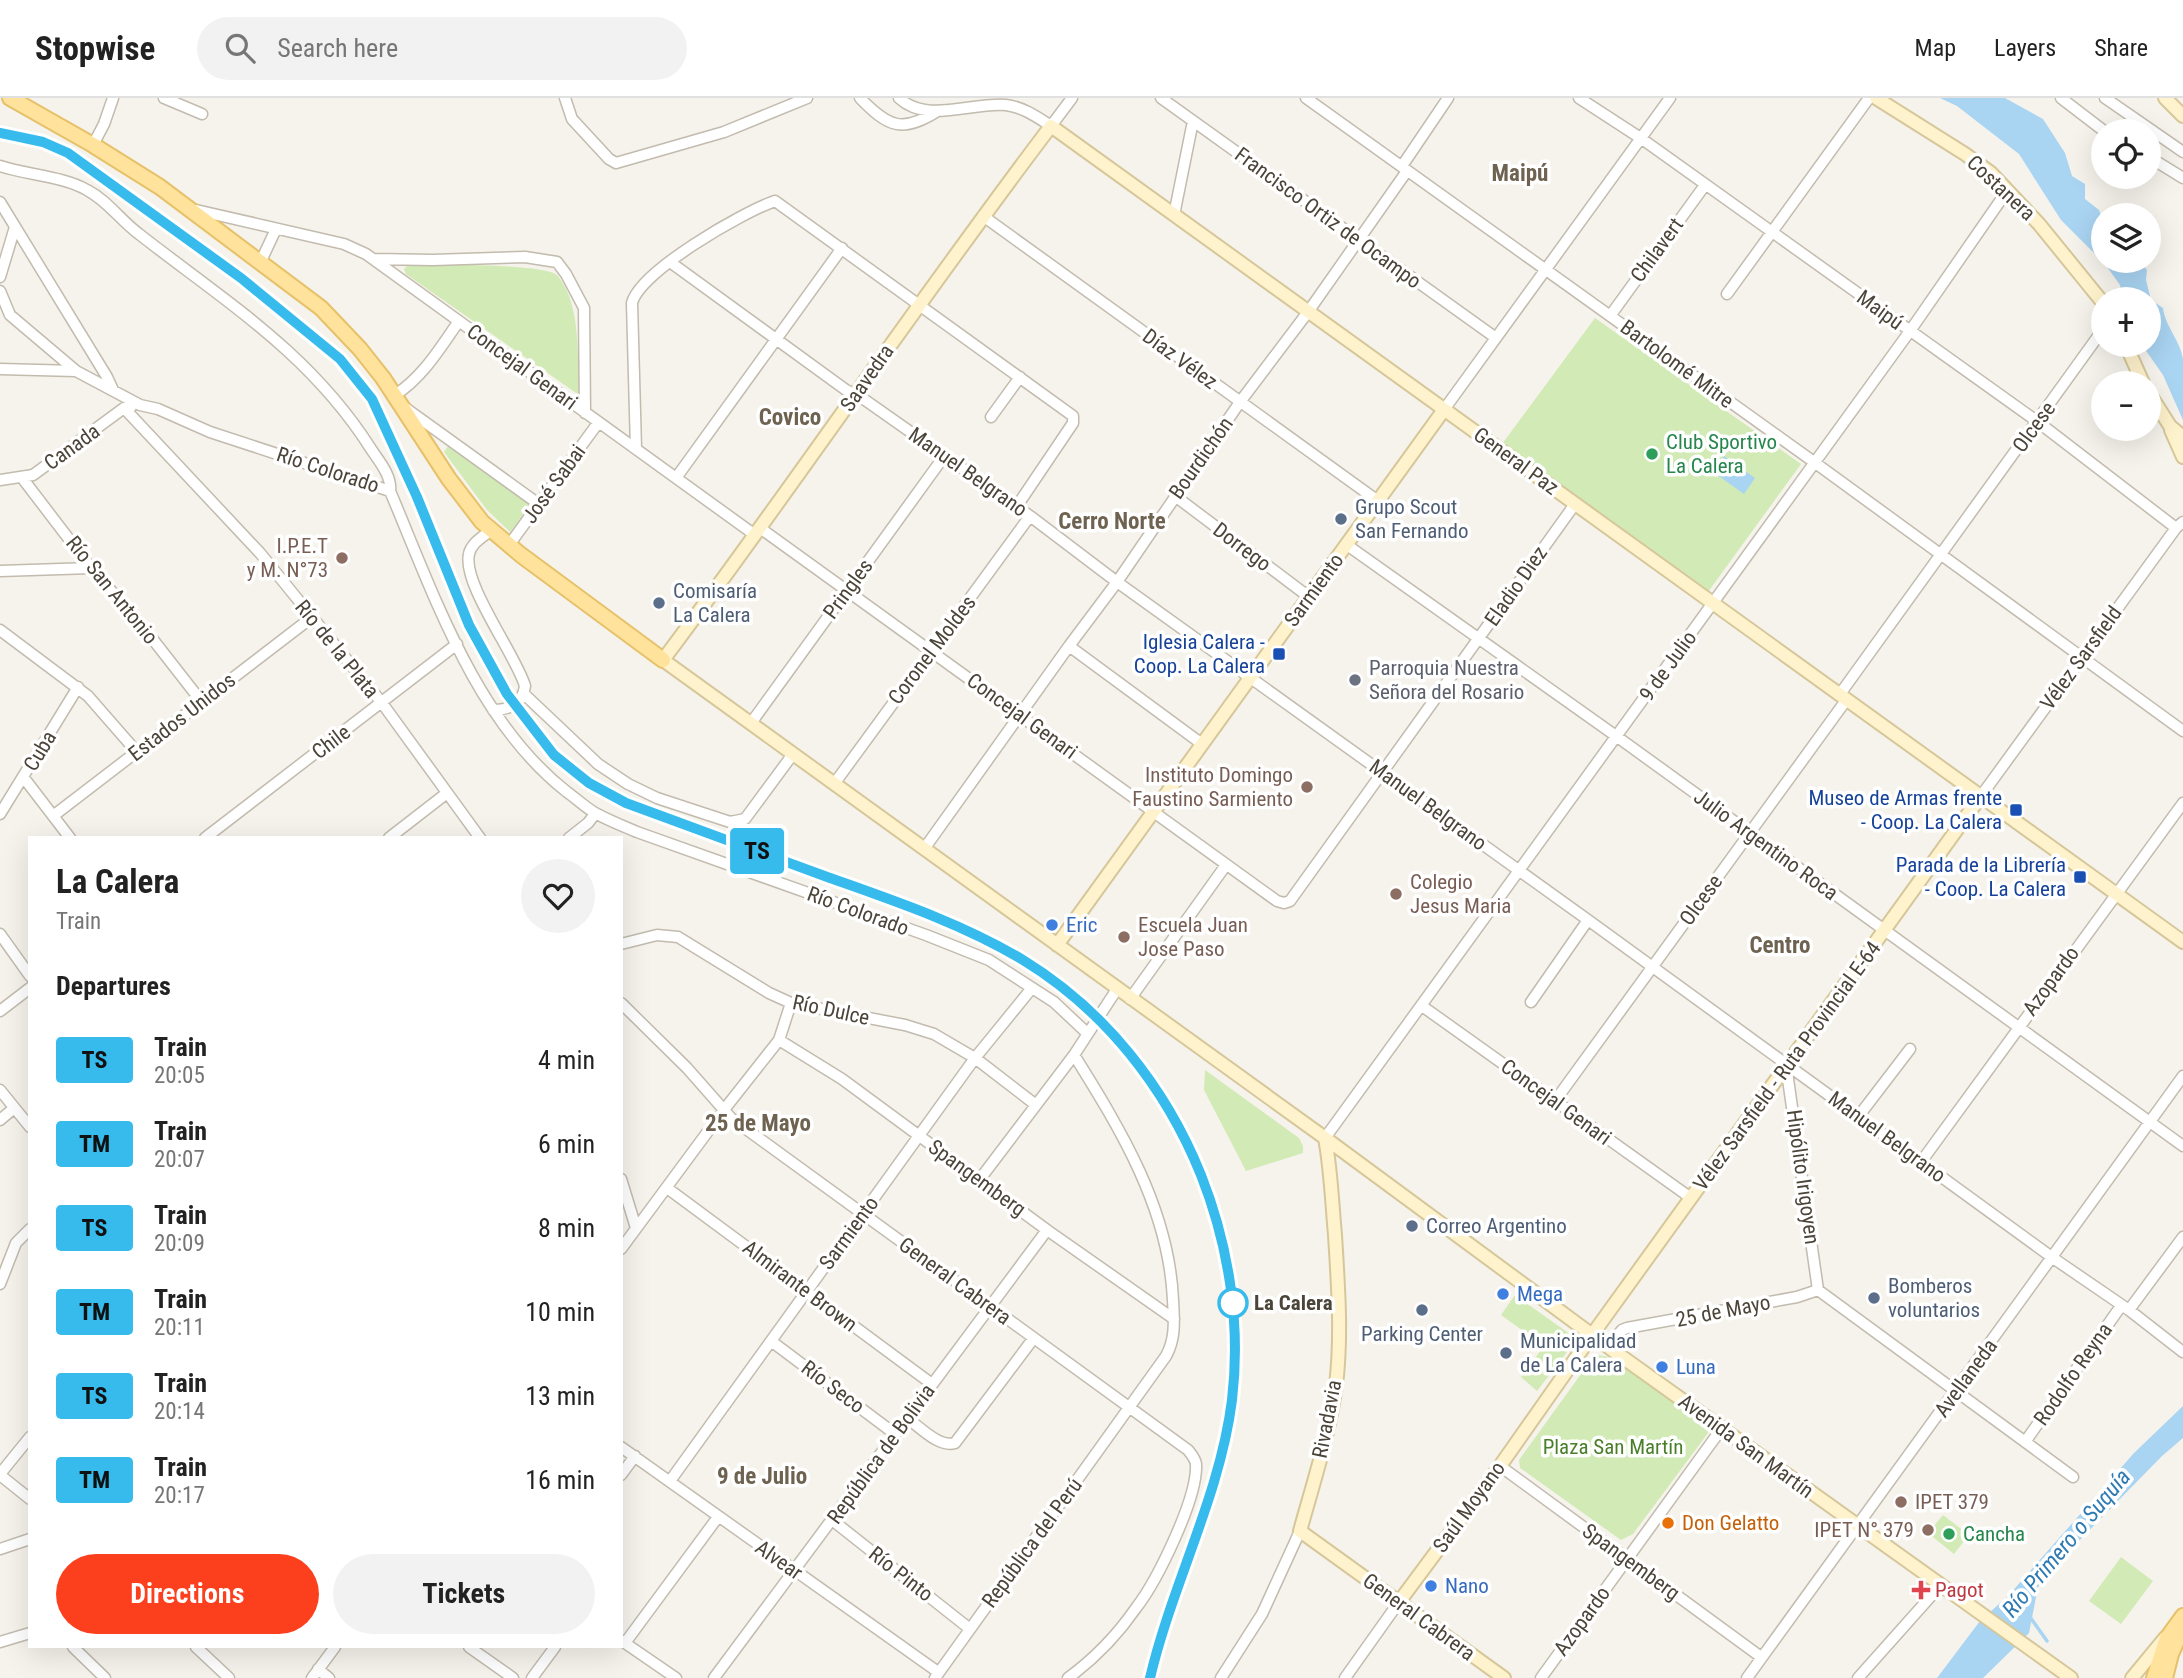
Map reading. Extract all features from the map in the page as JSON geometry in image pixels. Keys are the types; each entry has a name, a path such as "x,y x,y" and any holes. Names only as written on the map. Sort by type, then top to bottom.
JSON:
{"main road":[{"path":"10,98 93,145 192,209 313,301 360,349 398,400 465,501 491,530 663,660"},
{"path":"2154,1678 2163,1647 2183,1616"},
{"path":"2165,1678 2177,1628"}],"street":[{"path":"93,145 113,98"},
{"path":"164,98 202,114"},
{"path":"565,98 572,119 609,159 616,163 724,132 807,98"},
{"path":"860,98 877,114 892,123 906,126 937,112 970,106 1008,105 1051,126"},
{"path":"899,98 913,108 937,112"},
{"name":"Saavedra","path":"663,660 983,216 1072,98"},
{"name":"Francisco Ortiz de Ocampo","path":"1161,98 1496,338"},
{"name":"Bartolomé Mitre","path":"1306,98 1814,462 2183,731"},
{"name":"Bourdichón","path":"924,849 1117,582 1240,402 1308,312 1358,240 1448,98"},
{"name":"Maipú","path":"1579,98 1642,139 2179,525"},
{"name":"Sarmiento","path":"1057,945 1670,98"},
{"path":"1727,294 1869,98"},
{"name":"Costanera","path":"1876,98 1965,153 1991,173 2039,224 2091,288"},
{"path":"2060,98 2091,121"},
{"path":"2105,98 2183,152"},
{"path":"2165,98 2183,116"},
{"path":"1174,215 1193,121"},
{"name":"General Paz","path":"1051,126 2183,942"},
{"path":"2161,164 2183,178"},
{"path":"0,166 75,185 91,192 117,212 135,232 259,324 313,374 360,431 386,471 391,485 390,491"},
{"name":"Chilavert","path":"1610,316 1705,185"},
{"name":"9 de Julio","path":"1325,1139 1910,331 2007,191"},
{"path":"636,449 632,303 639,288 670,262 715,231 775,201 1020,377 1074,419 1017,506"},
{"path":"0,202 113,390"},
{"name":"Concejal Genari","path":"192,209 344,244 373,259 598,423 676,478 847,590 1226,865 1277,901 1284,903"},
{"name":"Díaz Vélez","path":"983,216 1378,501"},
{"path":"0,277 15,227"},
{"path":"261,261 276,229"},
{"path":"676,478 842,248"},
{"path":"373,259 524,257 557,262 584,308 585,413"},
{"name":"Manuel Belgrano","path":"670,262 855,395 1017,506 1117,582 2183,1352"},
{"path":"0,291 10,315 76,371 140,405"},
{"path":"459,321 424,371 398,400 540,505"},
{"name":"Olcese","path":"1555,1101 1750,833 1941,555 2091,347"},
{"path":"0,369 76,371"},
{"path":"992,417 1020,377"},
{"name":"Río Colorado","path":"140,405 158,409 210,432 390,491 457,644 493,710 528,758 595,814 636,832 989,960 1054,1002 1087,1033"},
{"name":"Canada","path":"0,480 33,475 124,408 140,405"},
{"name":"Río de la Plata","path":"124,408 260,553 382,704 479,836"},
{"path":"2161,412 2183,457"},
{"name":"José Sabai","path":"509,545 598,423"},
{"path":"2170,426 2183,438"},
{"path":"432,452 446,438"},
{"name":"Pringles","path":"751,723 945,455"},
{"name":"Río San Antonio","path":"23,478 91,568 144,628 201,701"},
{"name":"Dorrego","path":"1175,496 1309,597"},
{"name":"Eladio Diez","path":"1284,903 1290,901 1574,504"},
{"name":"Coronel Moldes","path":"834,784 1030,516"},
{"name":"Vélez Sarsfield","path":"1981,796 2179,525"},
{"path":"491,530 472,546 469,553 470,571 494,627 523,679 524,694 578,746 613,775 657,798 730,822 745,819 793,754"},
{"name":"Julio Argentino Roca","path":"1347,545 2183,1146"},
{"path":"0,571 91,568"},
{"name":"Estados Unidos","path":"53,816 311,618"},
{"path":"0,630 78,687 136,751"},
{"name":"Chile","path":"208,836 457,644"},
{"path":"1069,646 1202,744"},
{"name":"Avenida San Martín","path":"663,660 1618,1354 2071,1678"},
{"name":"Cuba","path":"0,814 78,687"},
{"path":"493,710 505,710 515,705 524,694"},
{"path":"24,778 69,836"},
{"path":"392,836 447,793"},
{"name":"Vélez Sarsfield - Ruta Provincial E-64","path":"1592,1335 1981,796"},
{"name":"Azopardo","path":"1921,1162 2183,803"},
{"path":"572,836 595,814"},
{"path":"1130,999 1226,865"},
{"path":"1531,1002 1588,920"},
{"path":"0,934 28,973"},
{"name":"Río Dulce","path":"623,944 657,935 678,937 769,993 791,1003 916,1028 946,1040 975,1058 1036,1105"},
{"name":"Sarmiento","path":"670,1481 975,1058 1032,988"},
{"path":"0,1010 28,989"},
{"path":"980,1179 1074,1055 1117,989"},
{"path":"623,1246 779,1040 791,1003"},
{"path":"623,1005 687,1068 723,1111"},
{"name":"Concejal Genari","path":"1422,1006 1690,1198"},
{"name":"Spangemberg","path":"779,1040 842,1079 1047,1230 1174,1319"},
{"path":"1858,1117 1910,1049"},
{"path":"1074,1055 1134,1156 1151,1198 1172,1274 1174,1338 1171,1348 1129,1408"},
{"name":"Hipólito Irigoyen","path":"1786,1065 1818,1290"},
{"name":"Avellaneda","path":"1747,1678 2183,1076"},
{"path":"0,1090 28,1125"},
{"path":"0,1120 13,1109"},
{"name":"General Cabrera","path":"723,1111 1188,1450 1196,1464 1190,1495 1159,1571 1138,1607 1110,1640 1069,1678"},
{"name":"Rivadavia","path":"1221,1678 1262,1614 1300,1531 1336,1385 1338,1302 1331,1174 1325,1139"},
{"path":"1331,1174 1343,1162 1357,1163"},
{"path":"623,1186 636,1228"},
{"name":"Almirante Brown","path":"667,1188 932,1384"},
{"name":"República de Bolivia","path":"714,1678 1047,1230"},
{"path":"0,1284 16,1243 28,1231"},
{"name":"Rodolfo Reyna","path":"2025,1442 2125,1308 2183,1237"},
{"path":"1818,1290 2073,1477"},
{"name":"25 de Mayo","path":"1627,1328 1797,1297 1818,1290"},
{"path":"1612,1309 1610,1316 1614,1324 1627,1328"},
{"path":"1618,1354 1615,1338 1627,1328"},
{"name":"Saúl Moyano","path":"1345,1678 1592,1335"},
{"path":"907,1418 942,1443 955,1443 1033,1339"},
{"name":"Río Seco","path":"771,1341 895,1434"},
{"name":"República del Perú","path":"937,1675 1129,1408"},
{"name":"Azopardo","path":"1541,1678 1722,1428"},
{"path":"28,1440 0,1475 28,1497"},
{"name":"Alvear","path":"623,1448 937,1675"},
{"path":"623,1472 635,1456"},
{"name":"Spangemberg","path":"1500,1466 1761,1657"},
{"path":"676,1678 623,1642 719,1517"},
{"name":"Río Pinto","path":"832,1520 970,1629"},
{"name":"General Cabrera","path":"1300,1531 1504,1678"},
{"path":"0,1549 28,1540"},
{"path":"1858,1678 1940,1586"},
{"path":"2132,1678 2177,1628"},
{"path":"0,1642 28,1634"},
{"path":"74,1648 105,1678"},
{"path":"197,1648 229,1678"},
{"path":"207,1656 213,1648"},
{"path":"329,1678 315,1674 334,1648"},
{"path":"470,1648 513,1678"},
{"path":"532,1678 554,1648"}],"green space":[{"path":"409,264 512,267 550,272 558,276 566,288 575,317 579,395 406,274 404,269"},
{"name":"Club Sportivo La Calera","path":"1595,318 1801,464 1708,592 1502,444"},
{"path":"448,446 530,505 510,532 487,510 444,452"},
{"path":"1205,1070 1299,1138 1303,1153 1246,1171 1204,1090"},
{"path":"1515,1295 1577,1339 1537,1391 1521,1377 1544,1346 1501,1315"},
{"name":"Plaza San Martín","path":"1597,1355 1610,1357 1701,1422 1708,1433 1633,1534 1621,1540 1520,1468 1519,1460"},
{"name":"Cancha","path":"1943,1515 1969,1535 1954,1554 1928,1533"},
{"path":"2121,1557 2153,1581 2121,1624 2089,1601"}],"water":[{"path":"1940,98 2005,98 2043,119 2065,153 2072,176 2085,184 2085,199 2091,204 2091,250 2061,220 2019,154 1957,106"},
{"path":"2111,273 2147,273 2148,287 2120,285"},
{"path":"2161,307 2183,359 2183,420 2160,371 2150,357 2161,357"},
{"path":"1724,456 1755,478 1744,494 1713,472"},
{"name":"Río Primero o Suquía","path":"2183,1406 2183,1438 2072,1548 2038,1587 2029,1633 1983,1678 1937,1678 1980,1621 2009,1595 2134,1453"}],"waterway":[{"name":"Río Primero o Suquía","path":"2030,1617 2047,1641"}],"railway":[{"path":"0,133 42,142 68,153 241,278 340,359 372,399 417,497 469,625 507,694 554,755 589,783 626,803 907,906 1001,947 1053,980 1080,1002 1130,1054 1151,1082 1187,1143 1211,1202 1231,1286 1235,1343 1232,1400 1226,1436 1207,1505 1170,1608 1150,1678"}],"train":[{"name":"TS","path":"0,133 43,142 68,153 241,278 340,359 372,399 417,497 469,625 507,694 554,755 589,783 626,803 919,910 1001,948 1051,980 1107,1027 1157,1089 1183,1132 1221,1233 1233,1307 1235,1342 1232,1399 1218,1469 1162,1630 1150,1678"}],"place":[{"name":"Club Sportivo La Calera","path":"1652,454"},
{"name":"Grupo Scout San Fernando","path":"1341,519"},
{"name":"I.P.E.T y M. N°73","path":"342,558"},
{"name":"Comisaría La Calera","path":"659,603"},
{"name":"Iglesia Calera - Coop. La Calera","path":"1279,654"},
{"name":"Parroquia Nuestra Señora del Rosario","path":"1355,680"},
{"name":"Instituto Domingo Faustino Sarmiento","path":"1307,787"},
{"name":"Museo de Armas frente - Coop. La Calera","path":"2016,810"},
{"name":"Parada de la Librería - Coop. La Calera","path":"2080,877"},
{"name":"Colegio Jesus Maria","path":"1396,894"},
{"name":"Eric","path":"1052,925"},
{"name":"Escuela Juan Jose Paso","path":"1124,937"},
{"name":"Correo Argentino","path":"1412,1226"},
{"name":"Mega","path":"1503,1294"},
{"name":"Bomberos voluntarios","path":"1874,1298"},
{"name":"La Calera","path":"1233,1303"},
{"name":"Parking Center","path":"1422,1310"},
{"name":"Municipalidad de La Calera","path":"1506,1353"},
{"name":"Luna","path":"1662,1367"},
{"name":"IPET 379","path":"1901,1502"},
{"name":"Don Gelatto","path":"1668,1523"},
{"name":"IPET N° 379","path":"1928,1530"},
{"name":"Cancha","path":"1949,1534"},
{"name":"Nano","path":"1431,1586"},
{"name":"Pagot","path":"1921,1590"}],"district":[{"name":"Maipú","path":"1520,173"},
{"name":"Covico","path":"790,417"},
{"name":"Cerro Norte","path":"1112,521"},
{"name":"Centro","path":"1780,945"},
{"name":"25 de Mayo","path":"758,1123"},
{"name":"9 de Julio","path":"762,1476"}]}
